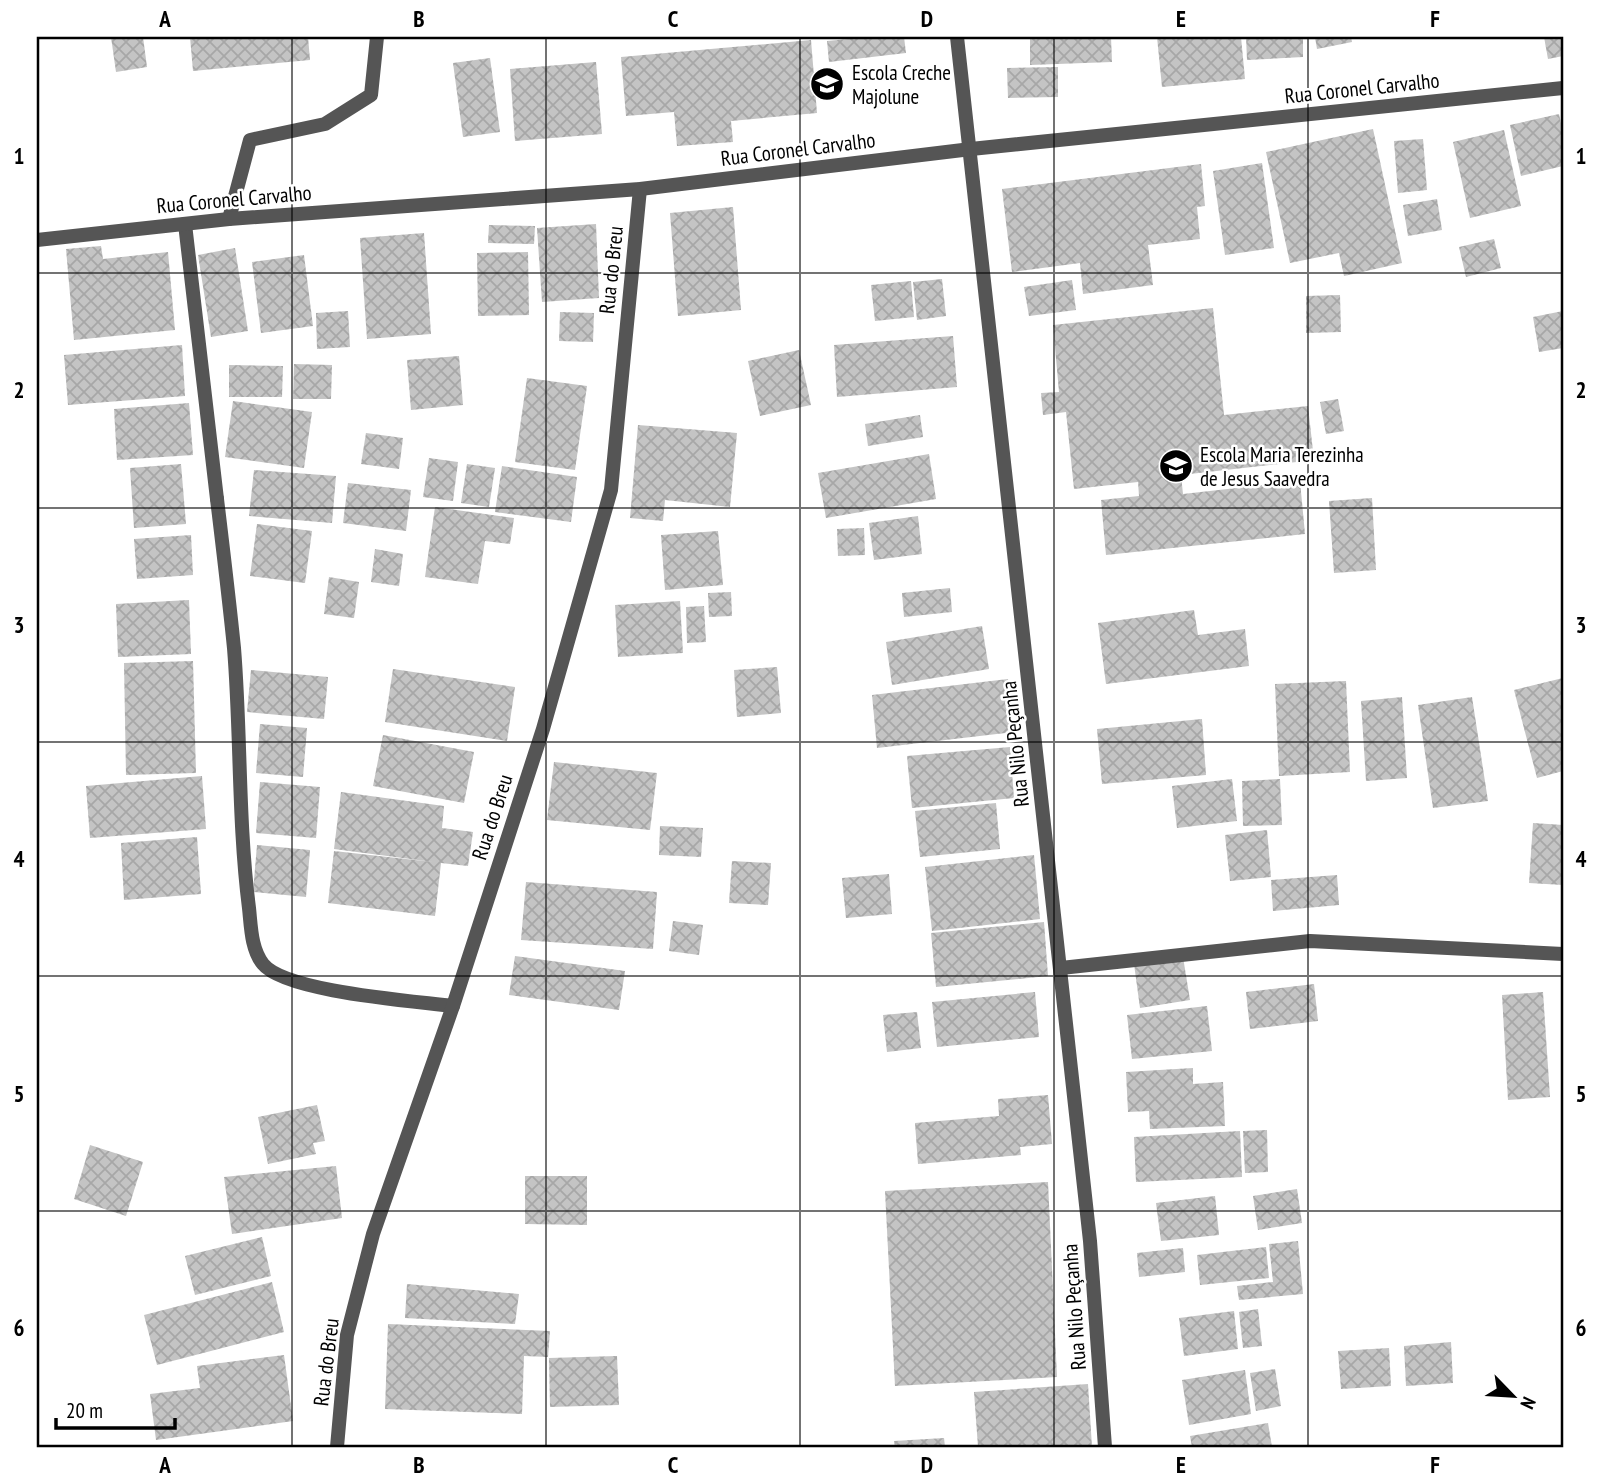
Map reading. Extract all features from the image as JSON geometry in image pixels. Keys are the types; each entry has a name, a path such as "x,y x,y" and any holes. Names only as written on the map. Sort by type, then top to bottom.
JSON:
{"street":[{"path":"229,219 250,140 325,124 371,95 377,37"},
{"name":"Rua Nilo Peçanha","path":"957,37 1090,1241 1105,1447"},
{"name":"Rua Coronel Carvalho","path":"37,240 229,219 640,189 971,149 1563,88"},
{"name":"Rua do Breu","path":"337,1447 347,1335 373,1234 453,1006 543,729 611,490 640,189"},
{"path":"186,224 234,648 245,879 254,945 263,965 278,975 299,982 336,991 453,1006"},
{"path":"1061,968 1310,941 1563,954"}],"building":[{"path":"111,37 143,37 147,67 116,72"},
{"path":"190,37 308,37 310,60 193,71"},
{"path":"904,37 906,53 829,62 827,41"},
{"path":"1030,37 1111,37 1112,62 1030,65"},
{"path":"1157,37 1241,37 1245,79 1162,87"},
{"path":"1246,37 1303,37 1303,57 1247,60"},
{"path":"1315,37 1351,37 1352,42 1317,49"},
{"path":"1544,37 1563,37 1563,56 1548,59"},
{"path":"811,40 817,113 731,121 733,142 677,146 674,112 626,116 621,57"},
{"path":"490,58 500,132 463,137 453,63"},
{"path":"596,62 602,134 515,141 510,69"},
{"path":"1058,67 1058,97 1008,98 1007,68"},
{"path":"1559,114 1563,132 1563,166 1521,176 1510,125"},
{"path":"1373,129 1402,263 1344,276 1339,253 1290,263 1266,152"},
{"path":"1504,130 1521,206 1470,218 1453,142"},
{"path":"1423,139 1427,190 1398,193 1394,141"},
{"path":"1262,163 1274,248 1225,255 1213,171"},
{"path":"1201,164 1205,206 1197,207 1200,239 1148,245 1153,285 1083,294 1080,263 1012,272 1002,189"},
{"path":"1437,199 1442,230 1408,236 1403,205"},
{"path":"733,207 741,310 678,316 670,213"},
{"path":"596,224 599,298 542,302 537,228"},
{"path":"489,225 535,226 534,244 488,243"},
{"path":"424,233 431,334 367,339 360,238"},
{"path":"1494,239 1501,268 1466,277 1459,247"},
{"path":"101,246 103,259 168,252 175,330 74,340 66,249"},
{"path":"235,248 248,331 211,337 198,255"},
{"path":"528,252 529,315 478,316 477,253"},
{"path":"304,255 313,326 261,333 252,262"},
{"path":"942,279 946,316 917,320 913,282"},
{"path":"1072,280 1076,310 1029,316 1024,287"},
{"path":"911,281 914,317 875,321 871,285"},
{"path":"1340,295 1341,332 1306,333 1306,296"},
{"path":"1213,308 1224,415 1308,406 1314,460 1181,475 1183,494 1300,481 1305,534 1106,555 1101,500 1139,496 1138,482 1074,489 1066,412 1043,415 1041,393 1059,392 1053,325"},
{"path":"348,311 350,347 317,349 316,313"},
{"path":"1563,311 1563,348 1539,352 1533,317"},
{"path":"560,312 594,313 593,342 559,341"},
{"path":"953,336 957,387 837,397 834,345"},
{"path":"182,345 185,396 68,405 64,355"},
{"path":"799,350 811,405 760,416 748,361"},
{"path":"459,356 463,405 411,410 407,360"},
{"path":"294,364 332,365 331,399 293,399"},
{"path":"229,365 283,366 282,397 229,397"},
{"path":"527,378 587,386 575,470 515,462"},
{"path":"1338,399 1344,431 1326,434 1320,402"},
{"path":"233,401 312,412 304,468 225,457"},
{"path":"189,403 193,455 117,460 114,409"},
{"path":"920,415 923,437 868,446 865,424"},
{"path":"638,425 737,433 730,507 665,500 663,521 630,518"},
{"path":"366,433 403,438 399,469 361,464"},
{"path":"929,454 936,499 826,518 818,473"},
{"path":"429,458 458,462 453,501 423,497"},
{"path":"181,464 186,524 134,528 130,468"},
{"path":"467,464 495,468 489,507 461,503"},
{"path":"502,466 577,477 571,522 495,512"},
{"path":"254,470 336,476 332,523 249,516"},
{"path":"348,483 411,490 406,531 343,523"},
{"path":"1372,498 1376,570 1334,573 1329,501"},
{"path":"435,507 514,518 510,544 485,541 478,584 425,577"},
{"path":"918,516 922,554 874,560 869,523"},
{"path":"257,524 312,531 305,583 250,576"},
{"path":"864,528 865,555 838,556 837,529"},
{"path":"718,531 723,585 665,590 661,535"},
{"path":"191,535 193,575 137,579 134,539"},
{"path":"375,549 403,554 399,586 371,582"},
{"path":"329,577 359,582 354,618 324,614"},
{"path":"950,588 952,612 904,617 902,593"},
{"path":"731,592 732,616 709,617 708,593"},
{"path":"189,600 191,654 118,657 116,604"},
{"path":"680,601 683,653 618,657 615,605"},
{"path":"704,606 706,642 687,643 686,607"},
{"path":"1194,610 1198,635 1245,629 1249,666 1106,684 1098,623"},
{"path":"982,626 989,669 892,685 886,642"},
{"path":"193,661 196,773 126,775 124,663"},
{"path":"777,667 781,713 737,717 734,670"},
{"path":"393,669 515,687 507,741 385,722"},
{"path":"251,670 328,677 324,719 247,712"},
{"path":"1563,678 1563,771 1537,778 1514,690"},
{"path":"1008,679 1014,732 877,748 872,695"},
{"path":"1346,681 1350,772 1279,776 1275,684"},
{"path":"1402,697 1407,778 1366,781 1361,701"},
{"path":"1472,697 1488,801 1433,808 1418,705"},
{"path":"1202,719 1206,775 1102,784 1097,729"},
{"path":"260,724 307,728 303,777 256,773"},
{"path":"383,735 474,752 464,803 373,786"},
{"path":"1010,747 1014,798 912,808 907,756"},
{"path":"554,762 657,773 650,830 547,820"},
{"path":"202,776 206,829 90,838 86,786"},
{"path":"1232,779 1237,821 1177,828 1172,786"},
{"path":"1280,779 1282,825 1243,826 1242,781"},
{"path":"260,782 320,787 316,838 256,833"},
{"path":"341,792 444,806 442,828 473,832 468,866 441,863 435,916 328,903 334,851 433,862 334,849"},
{"path":"996,803 1000,849 920,857 915,811"},
{"path":"1533,823 1563,825 1563,885 1529,883"},
{"path":"660,826 703,828 701,857 659,855"},
{"path":"1267,830 1271,877 1230,881 1225,835"},
{"path":"197,837 201,894 124,900 121,843"},
{"path":"257,845 310,850 306,897 253,892"},
{"path":"1034,855 1040,919 932,931 925,867"},
{"path":"732,861 771,863 768,905 729,903"},
{"path":"889,874 892,914 846,918 842,878"},
{"path":"1337,875 1339,905 1273,911 1271,880"},
{"path":"526,882 657,892 653,949 521,940"},
{"path":"673,921 703,925 699,955 669,951"},
{"path":"1044,922 1048,976 936,987 931,933"},
{"path":"515,956 625,971 619,1010 509,995"},
{"path":"1183,957 1190,1000 1140,1008 1134,964"},
{"path":"1314,984 1318,1021 1250,1029 1246,992"},
{"path":"1035,992 1039,1037 937,1047 932,1002"},
{"path":"1543,992 1550,1097 1508,1100 1502,995"},
{"path":"1207,1006 1212,1051 1132,1059 1127,1015"},
{"path":"917,1012 921,1048 887,1052 883,1015"},
{"path":"1193,1068 1193,1084 1223,1082 1225,1126 1150,1129 1149,1111 1128,1112 1126,1072"},
{"path":"1048,1095 1052,1144 1020,1147 1021,1155 918,1164 915,1123 999,1116 998,1099"},
{"path":"317,1105 325,1141 313,1143 316,1154 268,1164 258,1117"},
{"path":"1267,1130 1268,1172 1245,1173 1243,1131"},
{"path":"1240,1131 1242,1177 1136,1182 1134,1137"},
{"path":"90,1145 143,1162 126,1216 74,1199"},
{"path":"336,1166 342,1218 232,1234 224,1177"},
{"path":"525,1176 587,1176 587,1225 525,1224"},
{"path":"1048,1182 1057,1377 895,1386 885,1191"},
{"path":"1297,1189 1302,1223 1258,1230 1253,1196"},
{"path":"1215,1196 1219,1235 1161,1241 1156,1203"},
{"path":"262,1237 271,1276 195,1295 185,1256"},
{"path":"1298,1241 1303,1294 1239,1300 1237,1286 1273,1282 1269,1244"},
{"path":"1266,1247 1269,1278 1200,1285 1197,1255"},
{"path":"1183,1248 1185,1272 1139,1277 1137,1253"},
{"path":"272,1282 284,1332 157,1365 144,1315"},
{"path":"407,1284 519,1294 515,1324 405,1318"},
{"path":"1258,1309 1262,1346 1243,1348 1239,1312"},
{"path":"1234,1311 1238,1349 1184,1356 1179,1318"},
{"path":"388,1324 550,1331 548,1357 524,1356 522,1414 385,1409"},
{"path":"1451,1342 1453,1383 1406,1386 1404,1346"},
{"path":"1389,1348 1391,1386 1341,1389 1338,1351"},
{"path":"284,1355 293,1421 156,1440 150,1394 200,1388 197,1366"},
{"path":"617,1356 619,1405 550,1407 549,1358"},
{"path":"1275,1369 1281,1406 1256,1411 1250,1373"},
{"path":"1245,1370 1251,1414 1189,1425 1182,1380"},
{"path":"1088,1384 1092,1447 978,1447 974,1392"},
{"path":"1268,1423 1272,1447 1192,1447 1190,1436"},
{"path":"944,1438 945,1447 895,1447 894,1441"}],"place":[{"name":"Escola Creche Majolune","path":"827,84"},
{"name":"Escola Maria Terezinha de Jesus Saavedra","path":"1176,466"}]}
